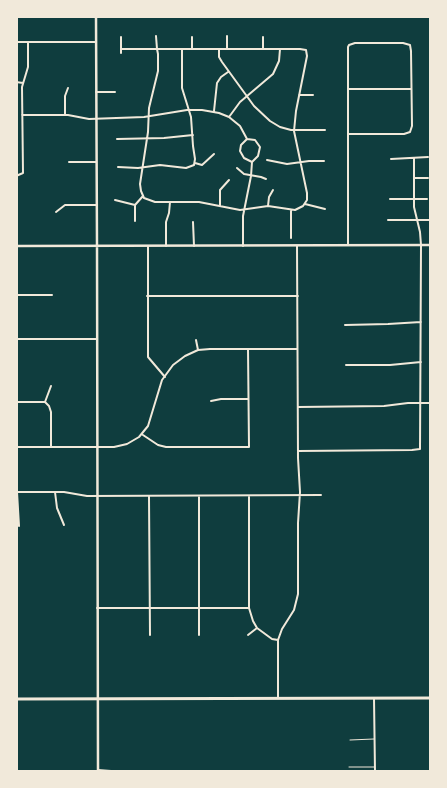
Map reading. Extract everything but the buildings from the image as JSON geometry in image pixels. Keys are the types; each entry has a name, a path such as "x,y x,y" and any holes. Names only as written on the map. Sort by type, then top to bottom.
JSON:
{"main road":[{"path":"96,16 98,771"},
{"path":"16,246 431,245"},
{"path":"16,699 431,698"}],"street":[{"path":"121,49 157,49 182,49 192,49 219,49 227,49 263,49 280,49 302,49 307,53 294,131 307,193 305,204 299,209 291,210 268,206 244,209 199,202 151,201 143,196 140,187 148,116 158,73 157,49 156,36"},
{"path":"192,36 192,49"},
{"path":"227,36 227,49"},
{"path":"263,36 263,49"},
{"path":"121,37 121,53"},
{"path":"16,42 96,42"},
{"path":"16,176 22,173 23,83 28,67 28,42"},
{"path":"348,134 404,134 410,132 412,126 410,45 403,43 355,43 349,45 348,88 348,134 348,245"},
{"path":"182,49 182,87 190,110 195,163"},
{"path":"219,49 220,59 247,96 262,114 273,123 294,131 325,130"},
{"path":"230,117 237,105 273,74 279,61 280,49"},
{"path":"214,112 217,83 229,71"},
{"path":"16,82 23,83"},
{"path":"65,115 65,96 68,88"},
{"path":"348,88 412,88"},
{"path":"96,92 115,92"},
{"path":"299,94 313,95"},
{"path":"22,115 65,115 82,119 96,119 148,116 190,110 214,112 230,117 240,126 247,138 255,140 260,147 258,156 252,162 244,209 243,246"},
{"path":"117,139 193,135"},
{"path":"17,137 22,137"},
{"path":"247,138 241,145 240,153 246,160 252,162"},
{"path":"195,163 202,165 214,154"},
{"path":"391,159 428,157"},
{"path":"298,451 420,449 421,245 414,199 414,159"},
{"path":"267,160 283,164 324,161"},
{"path":"69,162 96,162"},
{"path":"118,167 160,165 186,168 195,163"},
{"path":"237,168 244,174 266,179"},
{"path":"414,178 428,178"},
{"path":"220,206 220,190 229,180"},
{"path":"268,206 269,197 273,190"},
{"path":"135,222 135,205 143,196"},
{"path":"390,199 427,199"},
{"path":"115,200 135,205"},
{"path":"166,246 166,222 170,213 170,202"},
{"path":"305,204 325,209"},
{"path":"56,212 65,205 96,205"},
{"path":"291,210 291,238"},
{"path":"388,220 430,220"},
{"path":"193,222 194,246"},
{"path":"148,246 148,357 164,377"},
{"path":"278,698 278,640 282,629 294,610 298,598 300,496 297,246"},
{"path":"16,295 52,295"},
{"path":"147,296 298,296"},
{"path":"346,324 421,322"},
{"path":"16,340 97,339"},
{"path":"196,340 198,350"},
{"path":"142,434 155,443 166,447 248,447 248,349"},
{"path":"16,447 122,446 136,440 150,422 164,377 180,359 198,350 298,349"},
{"path":"346,365 390,365 421,362"},
{"path":"45,402 51,386"},
{"path":"211,401 248,399"},
{"path":"16,402 45,402 49,406 51,412 51,447"},
{"path":"298,407 384,406 431,402"},
{"path":"19,526 17,492 56,492 97,496 321,496"},
{"path":"56,492 57,508 64,525"},
{"path":"149,496 150,635"},
{"path":"199,496 199,635"},
{"path":"249,496 249,608 257,628 272,639 278,640"},
{"path":"97,608 249,608"},
{"path":"248,635 257,628"},
{"path":"374,698 375,772"},
{"path":"98,771 124,772"}],"lane":[{"path":"350,740 374,739"},
{"path":"349,767 375,767"}]}
